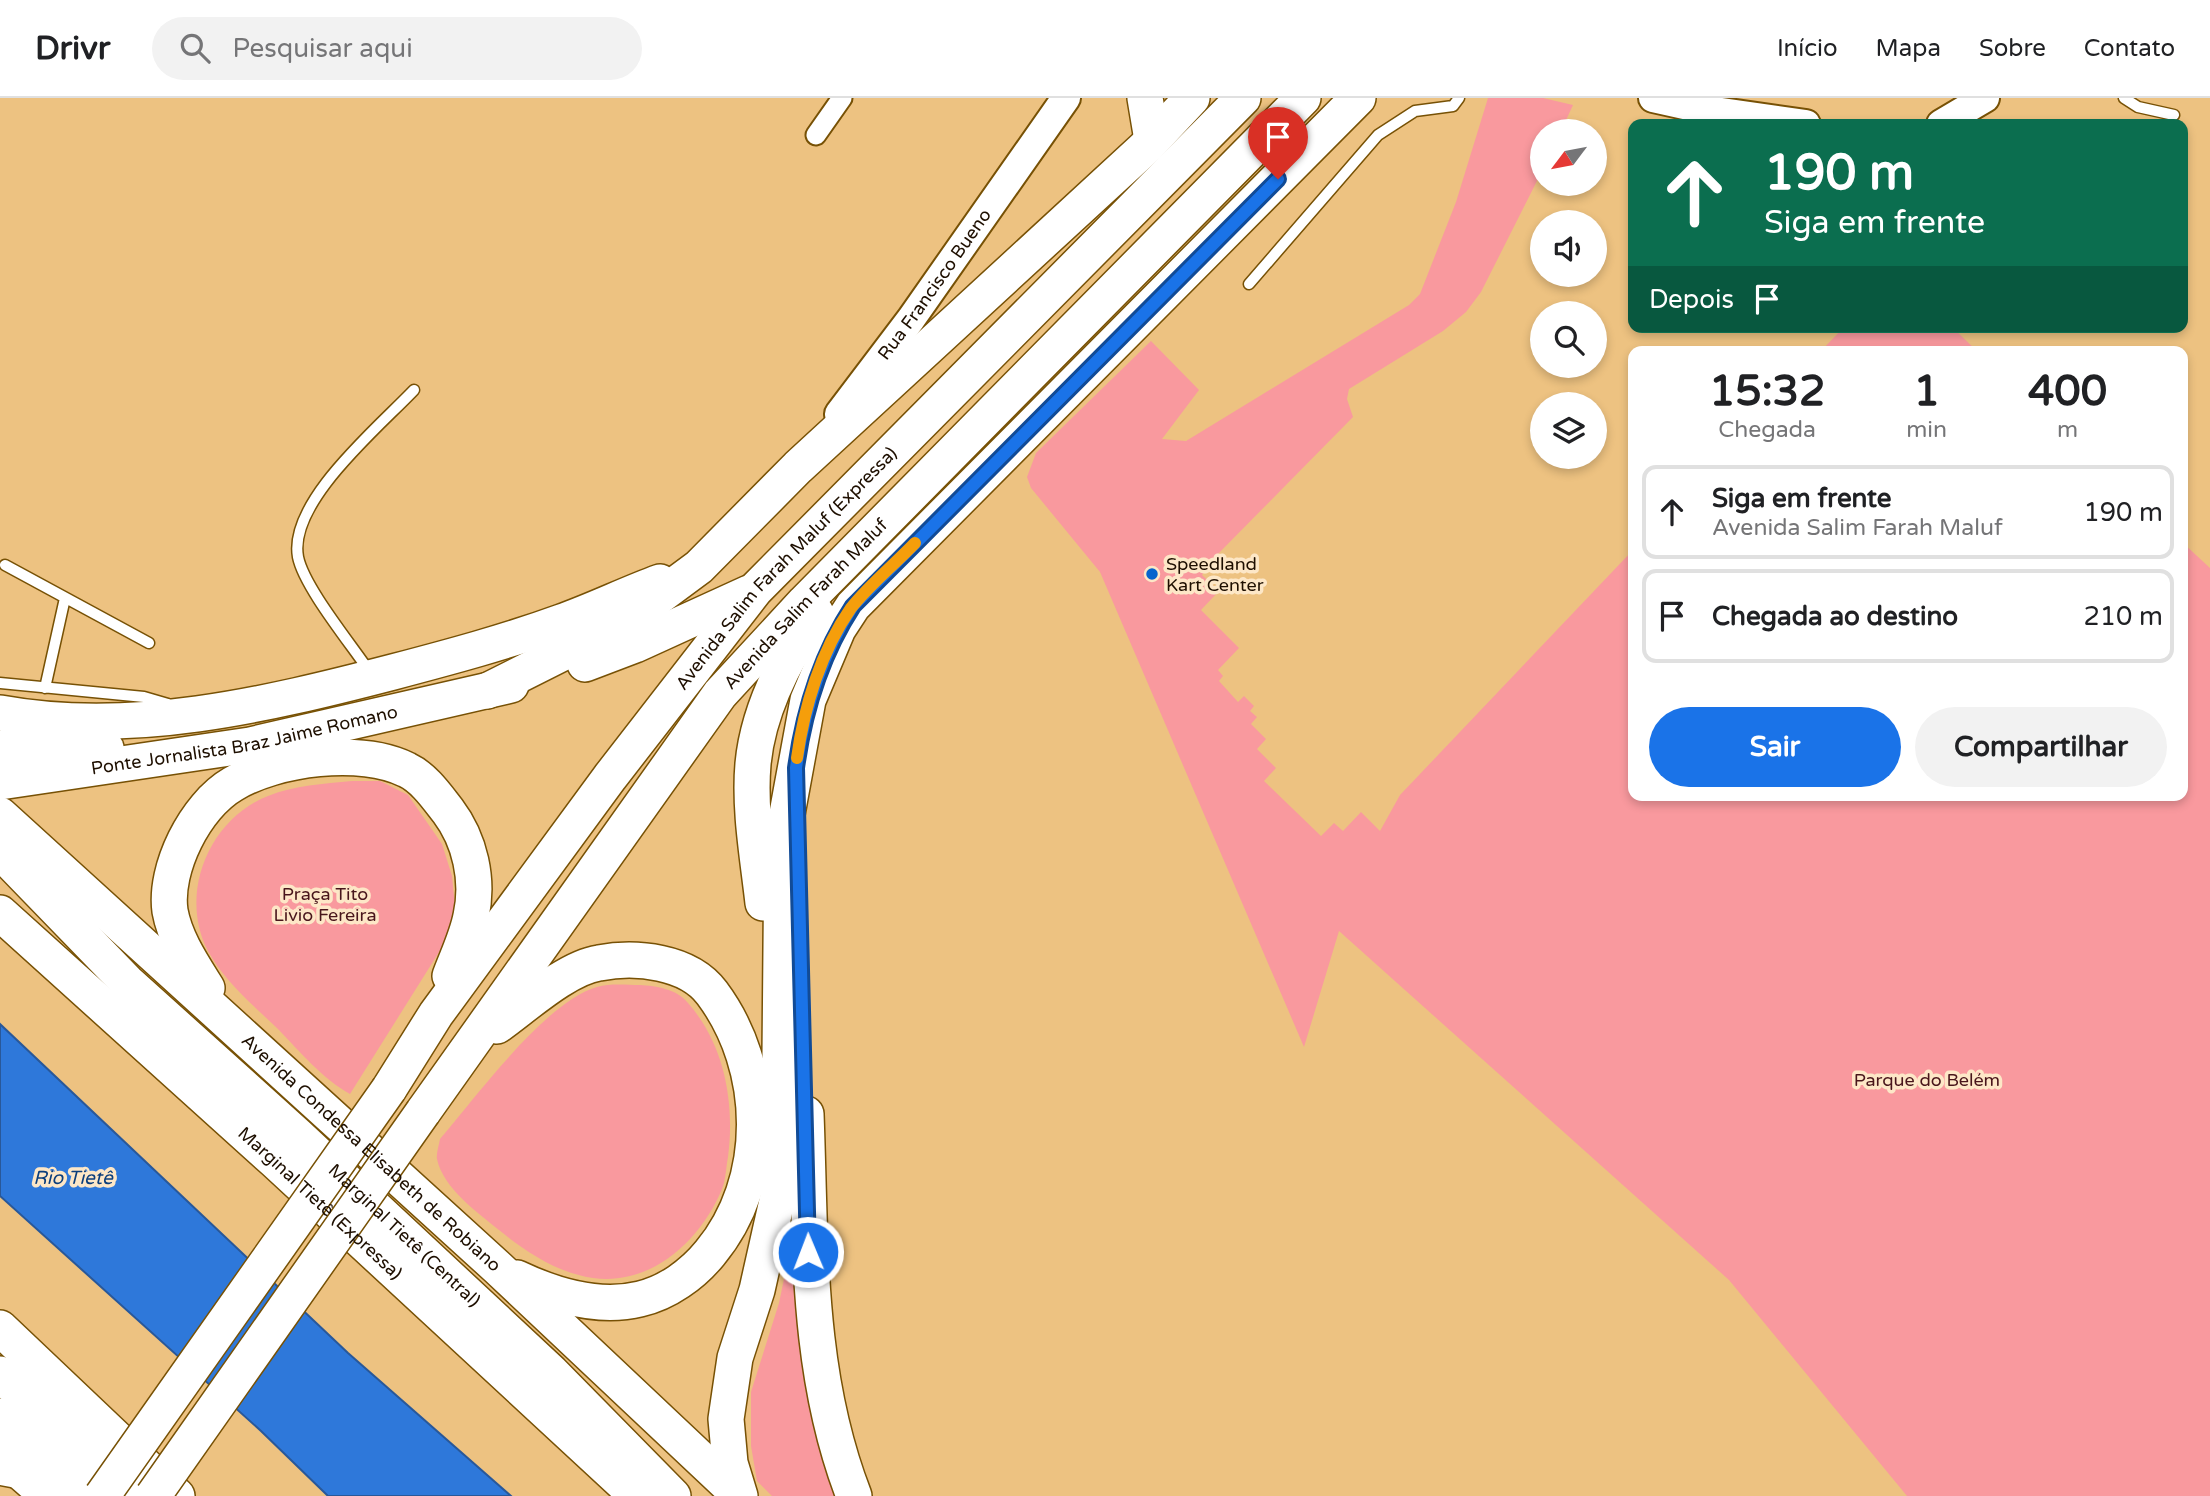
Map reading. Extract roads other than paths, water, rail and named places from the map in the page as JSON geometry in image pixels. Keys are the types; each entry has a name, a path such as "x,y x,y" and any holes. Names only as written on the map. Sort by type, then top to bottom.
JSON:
{"highway":[{"path":"1065,276 1150,143 1145,98"},
{"path":"472,695 626,621 699,567 798,467 1150,143 1192,98"},
{"path":"1252,149 1303,98"},
{"name":"Avenida Salim Farah Maluf","path":"796,768 808,699 838,629 853,606 1358,98"},
{"path":"1221,106 1252,149 1288,168"},
{"name":"Avenida Salim Farah Maluf (Expressa)","path":"102,1496 389,1089 436,1014 610,777 755,590 1065,276 1221,106"},
{"name":"Avenida Salim Farah Maluf","path":"153,1496 720,694 868,538 1252,149"},
{"path":"1085,318 1179,278"},
{"path":"781,1071 755,832 753,765 762,719 798,638 868,538"},
{"path":"0,713 43,721 106,723 199,713 326,689 481,649 551,625 699,567"},
{"path":"472,695 560,673 635,645 755,590"},
{"name":"Ponte Jornalista Braz Jaime Romano","path":"0,782 250,745 472,695"},
{"path":"0,748 250,745"},
{"path":"227,1020 181,945 170,913 170,888 175,861 187,835 208,807 230,785 258,771 323,758 367,758 408,770 433,792 461,829 472,867 471,917 436,1014"},
{"path":"740,1496 730,1463 726,1419 735,1358 757,1290 781,1183 784,1142 781,1071 782,841 796,768"},
{"path":"796,768 809,1277 823,1384 842,1465 854,1496"},
{"name":"Avenida Condessa Elisabeth de Robiano","path":"0,815 498,1268 740,1496"},
{"path":"0,852 127,982"},
{"path":"0,884 89,964 127,982"},
{"name":"Marginal Tietê (Expressa)","path":"0,913 275,1161 637,1496"},
{"path":"474,1043 562,980 597,963 649,960 681,970 711,991 738,1043 752,1083 755,1147 744,1195 727,1232 700,1266 676,1284 642,1299 605,1303 543,1289 498,1268"},
{"name":"Marginal Tietê (Central)","path":"127,982 298,1136 551,1372 673,1496"},
{"path":"0,1328 177,1496"},
{"path":"0,1374 133,1496"},
{"path":"0,1416 91,1496"},
{"path":"0,1454 42,1491"}],"street":[{"path":"816,135 842,98"},
{"name":"Rua Francisco Bueno","path":"798,467 911,320 1066,98"},
{"path":"1653,98 1707,110 1771,119"},
{"path":"1949,119 1985,98"}],"lane":[{"path":"1249,284 1378,135 1405,115 1453,106 1459,98"},
{"path":"2124,98 2138,107 2174,115"},
{"path":"373,677 311,585 298,559 297,539 307,513 326,482 414,390"},
{"path":"5,565 149,643"},
{"path":"45,688 65,598"},
{"path":"0,683 144,697 199,713"},
{"path":"0,1480 42,1491"}],"water":[{"name":"Rio Tietê","path":"0,1024 348,1353 511,1496 328,1496 261,1431 0,1196"}],"place":[{"name":"Speedland Kart Center","path":"1152,574"}],"park label":[{"name":"Praça Tito Livio Fereira","path":"325,904"},
{"name":"Parque do Belém","path":"1927,1080"}]}
